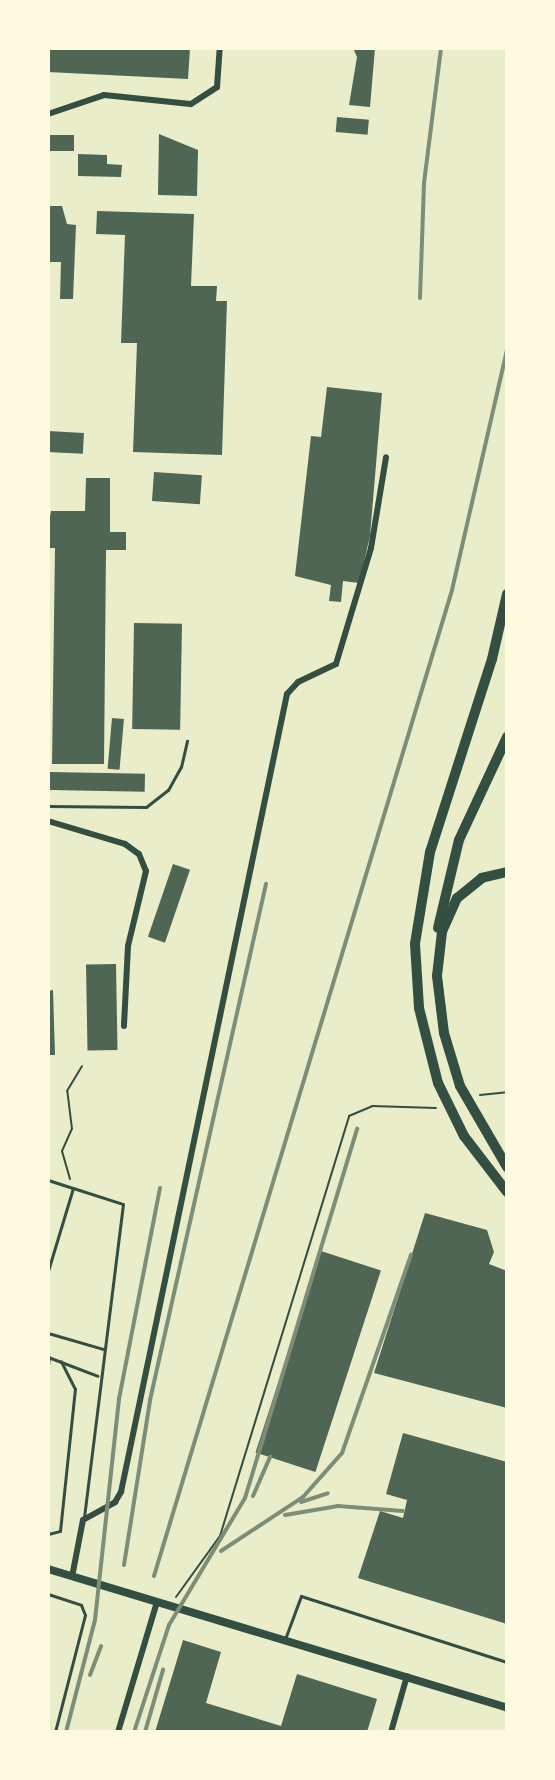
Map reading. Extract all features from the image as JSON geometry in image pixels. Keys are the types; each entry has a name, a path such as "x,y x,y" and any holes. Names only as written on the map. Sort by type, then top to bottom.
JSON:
{"highway":[{"path":"507,594 492,659 430,852 415,944 419,1008 438,1083 464,1136 507,1192"},
{"path":"507,736 448,872 438,956 441,1014 453,1065 473,1115 507,1167"},
{"path":"438,956 458,898 482,878 507,872"}],"street":[{"path":"48,114 104,95 191,104 217,87 220,48"},
{"path":"72,1577 83,1520 115,1502 121,1492 287,694 298,682 336,664 371,548 386,457"},
{"path":"48,821 125,844 139,854 146,871 128,946 124,1026"},
{"path":"48,1569 507,1708"},
{"path":"118,1732 157,1602"},
{"path":"391,1732 407,1676"}],"lane":[{"path":"48,806 146,807 168,790 181,767 187,741"},
{"path":"48,1180 123,1204 98,1376 83,1520"},
{"path":"48,1271 73,1188"},
{"path":"48,1333 103,1349"},
{"path":"48,1365 48,1357 98,1376"},
{"path":"48,1534 60,1531 75,1389 61,1361"},
{"path":"48,1594 81,1605 86,1616 55,1732"},
{"path":"285,1639 301,1596 507,1662"}],"path":[{"path":"73,1188 62,1151 72,1129 67,1091 82,1066"},
{"path":"474,1096 507,1092"},
{"path":"170,1606 220,1536 349,1116 372,1106 436,1108"}],"building":[{"path":"48,48 190,48 188,79 48,72"},
{"path":"353,48 375,48 370,107 349,105 357,57"},
{"path":"337,117 369,120 368,135 336,132"},
{"path":"159,134 198,150 197,196 158,195"},
{"path":"48,135 74,135 74,151 48,151"},
{"path":"78,154 107,155 107,164 122,165 121,177 78,176"},
{"path":"48,206 62,206 67,224 76,225 73,299 60,299 61,262 48,262"},
{"path":"97,211 194,214 191,286 217,286 216,301 227,301 222,455 133,452 137,343 121,343 125,235 96,234"},
{"path":"327,387 382,393 370,536 359,583 343,581 341,602 329,601 331,585 295,576 311,436 321,437"},
{"path":"48,431 84,433 83,454 48,452"},
{"path":"154,472 202,475 200,504 152,501"},
{"path":"86,478 110,478 110,532 126,532 126,550 106,550 104,764 52,764 55,548 48,548 48,528 51,511 85,511"},
{"path":"134,623 182,624 180,730 132,729"},
{"path":"112,718 124,719 120,770 108,769"},
{"path":"50,772 145,774 145,792 50,790"},
{"path":"173,864 190,870 165,943 148,937"},
{"path":"116,964 118,1050 88,1051 86,965"},
{"path":"53,990 55,1055 48,1055 48,991"},
{"path":"425,1213 487,1230 494,1252 489,1264 507,1271 507,1408 374,1373"},
{"path":"321,1251 381,1270 315,1472 255,1453"},
{"path":"403,1433 507,1462 507,1624 358,1578 380,1511 403,1518 407,1500 386,1494"},
{"path":"183,1640 221,1652 206,1703 281,1726 297,1674 377,1699 367,1732 155,1732"}],"railway":[{"path":"420,298 424,183 441,48"},
{"path":"154,1576 452,590 507,349"},
{"path":"124,1565 150,1400 266,884"},
{"path":"134,1732 169,1625 245,1498 357,1129"},
{"path":"66,1732 95,1620 119,1399 160,1188"},
{"path":"221,1551 303,1497 342,1453 411,1255"},
{"path":"253,1496 270,1457"},
{"path":"301,1502 328,1493"},
{"path":"285,1515 338,1506 403,1511"},
{"path":"90,1675 101,1646"},
{"path":"145,1732 163,1670"}]}
